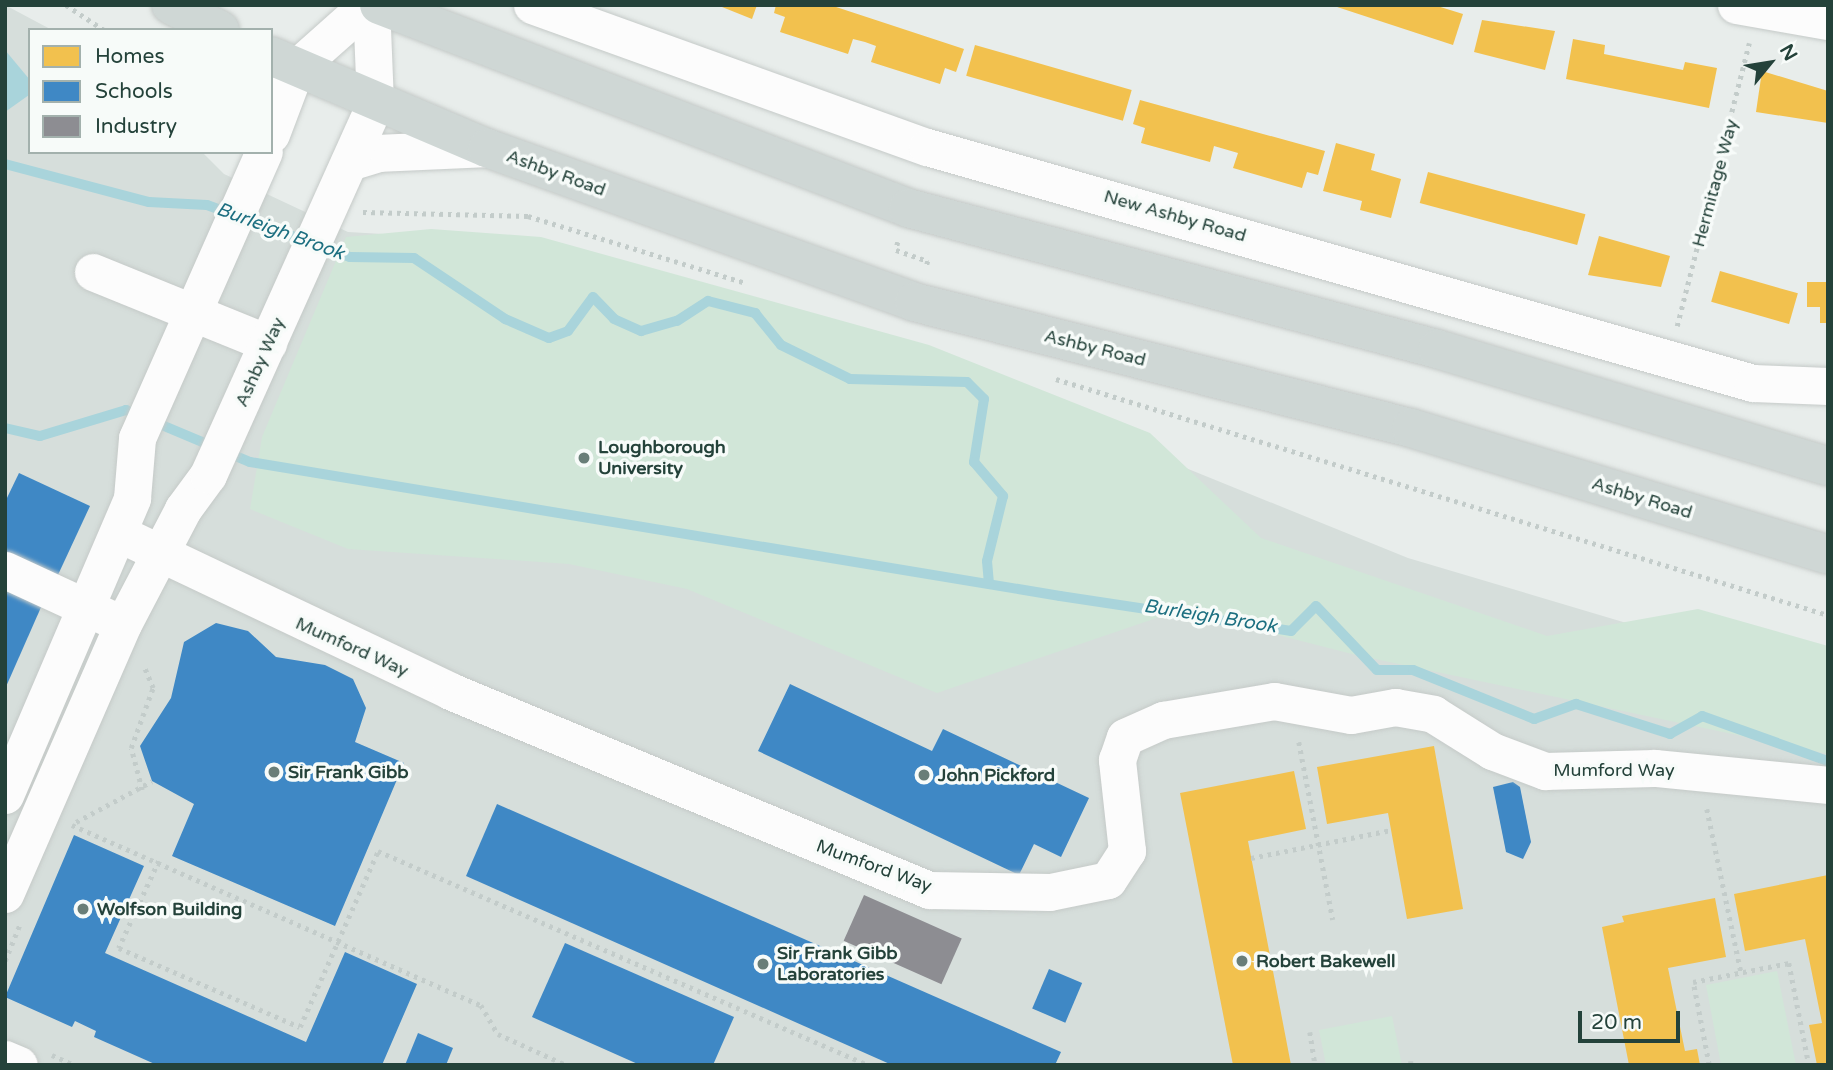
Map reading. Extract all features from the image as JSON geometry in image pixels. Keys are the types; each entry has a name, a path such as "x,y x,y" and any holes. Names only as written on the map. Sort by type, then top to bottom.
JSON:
{"main road":[{"path":"171,5 216,28"},
{"path":"379,5 908,208 1437,349 1828,466"},
{"name":"Ashby Road","path":"283,62 487,148 914,302 1411,428 1828,555"}],"street":[{"path":"273,122 283,62 369,5"},
{"path":"369,5 375,103"},
{"name":"New Ashby Road","path":"532,5 928,147 1753,383 1828,386"},
{"path":"1742,7 1793,10 1828,20"},
{"name":"Ashby Way","path":"5,894 123,624 158,554 208,475 375,103"},
{"path":"349,162 378,153 487,148"},
{"path":"5,795 132,498 137,438 197,312 263,154"},
{"path":"93,272 268,343"},
{"path":"118,533 158,554"},
{"name":"Mumford Way","path":"158,554 438,685 929,890 1050,892 1108,880 1127,851 1117,760 1125,737 1163,720 1274,701 1292,708 1351,715 1395,707 1433,714 1492,751 1545,771 1699,771 1828,785"},
{"path":"5,570 123,624"},
{"path":"5,1059 19,1065"}],"path":[{"path":"66,5 101,28"},
{"name":"Hermitage Way","path":"1670,358 1749,54 1742,7"},
{"path":"327,211 528,216 749,284"},
{"path":"1052,377 1828,615"},
{"path":"123,624 153,688 131,748 142,790"},
{"path":"1301,755 1333,920"},
{"path":"1699,771 1741,972"},
{"path":"71,825 142,790 152,780"},
{"path":"61,821 338,939 481,1005 498,1034 566,1065"},
{"path":"1251,858 1391,830"},
{"path":"159,861 119,948 300,1027 378,851 868,1065"},
{"path":"1709,1065 1693,982 1789,963 1809,1065"},
{"path":"1310,1032 1315,1065"}],"shaded area":[{"name":"Loughborough University","path":"5,5 48,28 28,28 28,154 204,154 224,174 348,232 540,243 917,359 1408,558 1828,683 1828,1065 5,1065"}],"green space":[{"path":"431,229 541,237 929,345 1150,433 1261,538 1547,636 1698,609 1828,646 1828,754 1356,655 1180,610 937,693 687,589 569,564 348,549 250,509 262,437 346,237"},
{"path":"1777,971 1796,1065 1721,1065 1706,985"},
{"path":"1392,1016 1402,1065 1326,1065 1319,1030"}],"water":[{"path":"5,50 28,78 28,96 5,112"}],"building: Homes":[{"path":"717,5 757,5 752,19"},
{"path":"776,5 830,5 964,49 956,72 945,68 940,84 871,62 876,46 865,42 853,39 848,54 780,32 785,17 774,13"},
{"path":"1331,5 1434,5 1463,14 1453,45"},
{"path":"1482,20 1555,31 1545,70 1474,52"},
{"path":"1573,39 1605,45 1604,54 1683,70 1685,62 1717,68 1709,108 1566,79"},
{"path":"975,45 1132,90 1123,121 966,76"},
{"path":"1762,71 1828,91 1828,123 1756,112"},
{"path":"1140,100 1325,151 1318,175 1307,172 1302,188 1233,168 1238,153 1214,146 1210,162 1141,143 1145,128 1133,124"},
{"path":"1336,143 1375,154 1371,170 1401,179 1391,218 1360,210 1362,201 1323,191"},
{"path":"1428,172 1585,214 1577,245 1420,203"},
{"path":"1599,236 1670,256 1661,287 1588,275"},
{"path":"1720,271 1798,293 1789,324 1711,302"},
{"path":"1807,282 1828,282 1828,323 1820,323 1820,307 1807,307"},
{"name":"Robert Bakewell","path":"1434,746 1463,909 1407,919 1388,813 1327,824 1317,767"},
{"name":"Robert Bakewell","path":"1294,771 1306,829 1248,841 1291,1065 1233,1065 1180,793"},
{"path":"1828,875 1828,1065 1817,1065 1809,1025 1822,1023 1805,939 1745,951 1734,894"},
{"path":"1715,898 1726,957 1668,968 1685,1051 1697,1049 1700,1065 1629,1065 1602,927 1624,922 1622,916"}],"building: Schools":[{"path":"19,473 90,506 57,577 5,552 5,502"},
{"path":"5,588 42,605 5,689"},
{"name":"Sir Frank Gibb","path":"216,623 248,631 276,657 325,665 353,679 366,708 355,742 404,763 335,926 172,856 194,804 152,781 140,746 171,698 184,642"},
{"name":"John Pickford","path":"790,684 932,751 943,729 1089,798 1061,857 1034,844 1019,875 758,751"},
{"path":"1513,782 1520,787 1531,842 1523,859 1506,852 1493,787"},
{"name":"Sir Frank Gibb Laboratories","path":"497,804 1061,1052 1055,1065 892,1065 466,876"},
{"name":"Wolfson Building","path":"74,835 144,866 105,953 306,1042 345,952 417,984 382,1065 157,1065 94,1037 96,1031 75,1021 72,1027 5,997"},
{"path":"565,943 734,1017 713,1065 640,1065 532,1017"},
{"path":"1049,969 1082,983 1065,1023 1032,1009"},
{"path":"418,1033 453,1048 446,1065 405,1065"}],"building: Industry":[{"path":"864,895 962,939 941,984 844,941"}],"waterway":[{"name":"Burleigh Brook","path":"5,164 149,202 207,205 350,257 414,258 505,319 549,338 568,331 593,297 614,319 641,331 677,321 708,301 755,313 781,345 850,379 967,382 984,399 974,462 1003,496 987,561 989,582"},
{"name":"Burleigh Brook","path":"5,428 40,436 126,410 250,462 1060,596 1291,631 1316,606 1377,670 1413,670 1534,719 1576,704 1670,734 1702,716 1828,761"}],"place":[{"name":"Loughborough University","path":"584,458"},
{"name":"Sir Frank Gibb","path":"274,772"},
{"name":"John Pickford","path":"924,775"},
{"name":"Wolfson Building","path":"83,909"},
{"name":"Robert Bakewell","path":"1242,961"},
{"name":"Sir Frank Gibb Laboratories","path":"763,964"}]}
